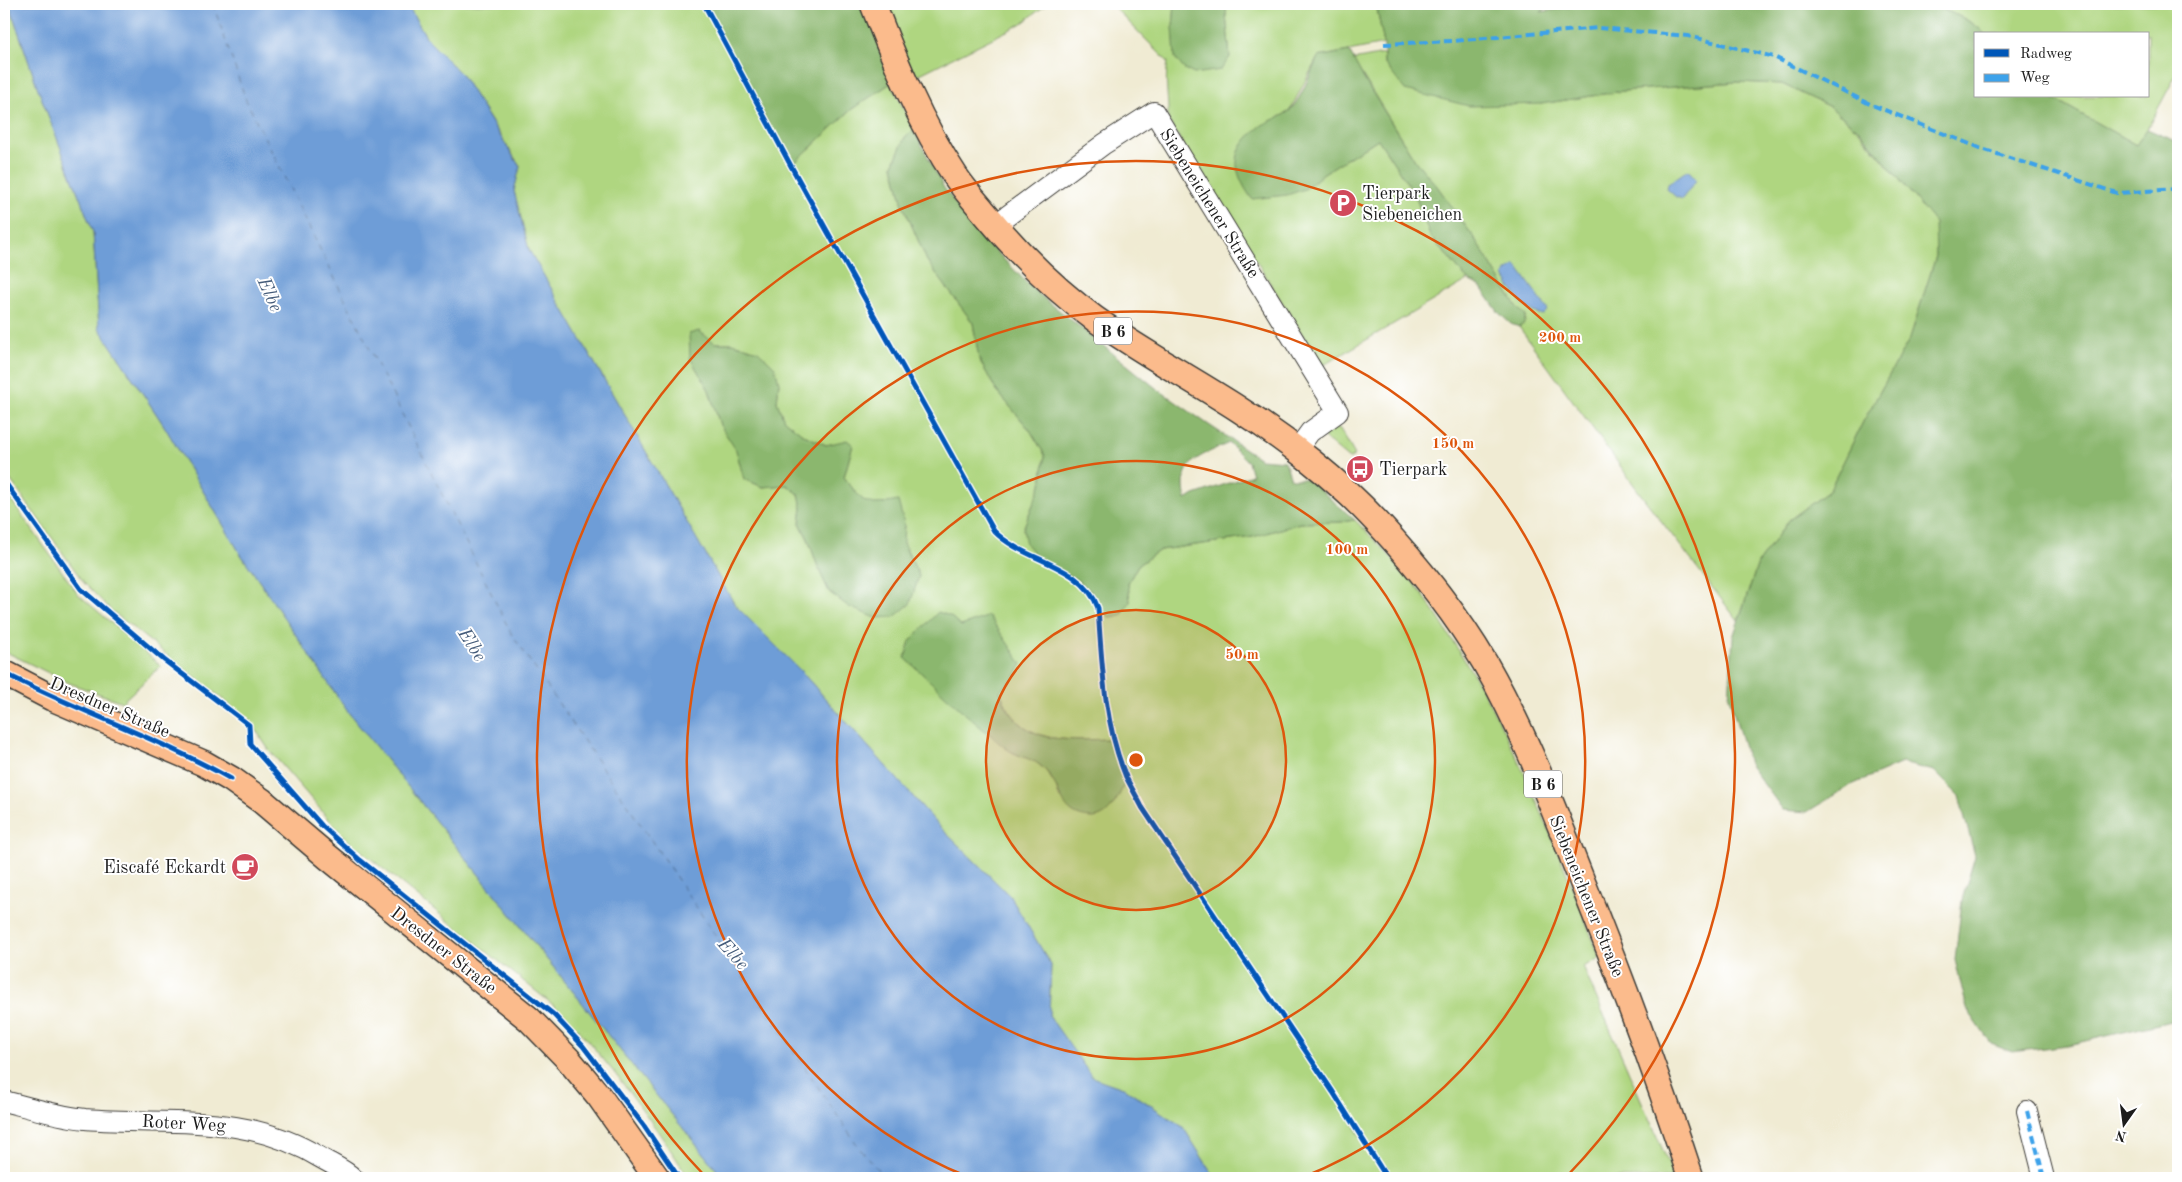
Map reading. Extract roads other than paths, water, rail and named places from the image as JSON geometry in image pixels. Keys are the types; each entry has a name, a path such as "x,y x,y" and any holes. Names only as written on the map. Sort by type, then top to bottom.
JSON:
{"main road":[{"name":"Siebeneichener Straße","path":"873,4 901,76 957,179 1015,250 1048,282 1096,319 1275,434 1341,487 1424,574 1484,662 1505,702 1543,785 1616,968 1691,1178"},
{"name":"Dresdner Straße","path":"4,673 52,698 203,763 231,779 262,801 328,858 529,1019 568,1059 599,1096 657,1178"}],"street":[{"name":"Siebeneichener Straße","path":"995,225 1104,144 1154,112 1338,412 1310,432 1296,451"},
{"name":"Roter Weg","path":"4,1101 33,1110 84,1118 211,1123 261,1130 308,1150 353,1178"},
{"path":"2027,1112 2044,1178"}],"water":[{"name":"Elbe","path":"9,4 407,4 428,40 461,74 520,167 514,191 529,250 735,605 799,669 941,828 1010,896 1051,965 1049,1016 1092,1077 1126,1089 1183,1127 1215,1178 723,1178 348,712 240,553 163,424 99,328 93,232 38,89"},
{"path":"1686,171 1689,171 1696,179 1682,199 1676,197 1667,189 1668,184"},
{"path":"1516,265 1548,310 1543,315 1530,310 1525,305 1515,294 1504,276 1506,271"}],"place":[{"name":"Tierpark Siebeneichen","path":"1343,203"},
{"name":"Tierpark","path":"1360,469"},
{"name":"Eiscafé Eckardt","path":"245,867"}]}
